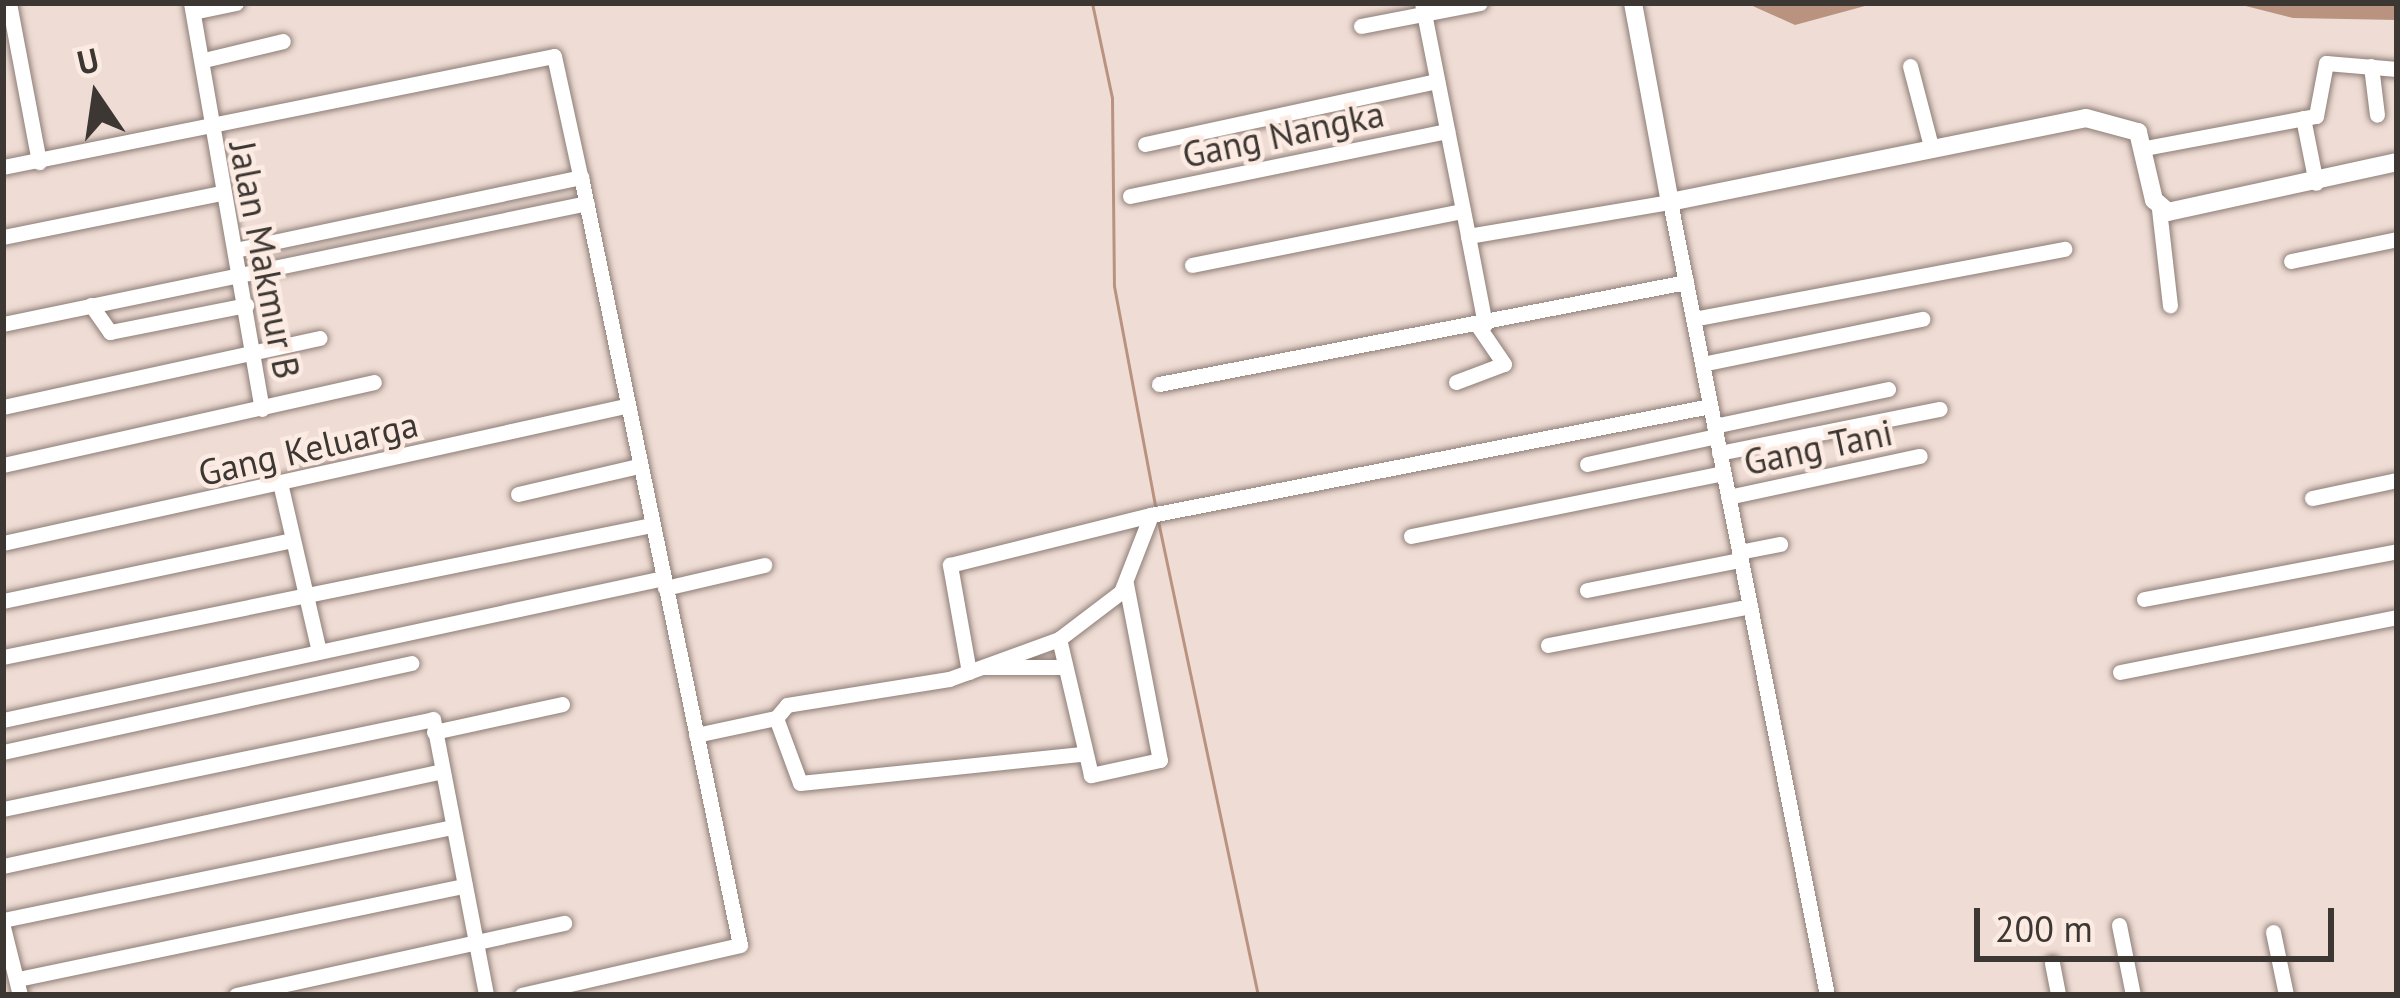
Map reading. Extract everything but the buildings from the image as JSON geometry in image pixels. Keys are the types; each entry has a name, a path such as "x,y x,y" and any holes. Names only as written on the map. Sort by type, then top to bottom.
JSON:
{"street":[{"path":"9,3 39,162"},
{"path":"192,7 236,3"},
{"path":"1361,26 1423,8 1480,3"},
{"path":"1633,3 1827,995"},
{"name":"Jalan Makmur B","path":"192,7 262,409"},
{"path":"1423,8 1481,325 1504,364 1456,382"},
{"path":"204,60 283,41"},
{"path":"3,167 554,56 740,945 522,995"},
{"path":"2145,148 2303,118 2324,109 2321,65 2397,69"},
{"path":"1910,66 1931,146"},
{"path":"2371,66 2377,115"},
{"path":"1144,144 1437,81"},
{"path":"1468,236 1670,202 1931,146 2105,118 2128,124 2145,148 2159,209 2170,305"},
{"path":"2303,118 2316,183"},
{"name":"Gang Nangka","path":"1130,196 1447,131"},
{"path":"2159,209 2316,183 2397,162"},
{"path":"235,250 580,175"},
{"path":"3,237 222,193"},
{"path":"3,324 586,202"},
{"path":"1192,265 1463,211"},
{"path":"2291,261 2397,239"},
{"path":"1693,320 2064,249"},
{"path":"1159,384 1686,282"},
{"path":"91,305 110,332 246,305"},
{"path":"1702,364 1922,319"},
{"path":"3,407 320,338"},
{"path":"3,465 374,382"},
{"path":"1716,438 1888,389"},
{"name":"Gang Keluarga","path":"3,543 281,487 625,406"},
{"path":"977,669 950,565 1159,513 1710,406"},
{"path":"1587,464 1716,438 1940,409"},
{"name":"Gang Tani","path":"1728,497 1920,456"},
{"path":"518,494 638,466"},
{"path":"1411,536 1723,472"},
{"path":"2312,498 2397,480"},
{"path":"281,487 319,651"},
{"path":"696,735 776,718 787,705 977,669 1059,639 1126,584 1159,513"},
{"path":"3,657 651,525"},
{"path":"3,601 292,540"},
{"path":"1587,590 1780,544"},
{"path":"2144,599 2397,551"},
{"path":"3,720 319,651 764,566"},
{"path":"1059,639 1079,754 1091,775 1160,760 1126,584"},
{"path":"1548,646 1750,606"},
{"path":"2120,672 2397,617"},
{"path":"3,752 411,663"},
{"path":"977,669 1063,667"},
{"path":"434,732 562,704"},
{"path":"3,808 433,718 460,887 486,995"},
{"path":"776,718 800,783 1079,754"},
{"path":"3,866 441,771"},
{"path":"449,828 3,923 19,987 460,887"},
{"path":"236,995 564,923"},
{"path":"2119,925 2133,995"},
{"path":"2272,932 2286,995"},
{"path":"2052,963 2058,995"}],"shaded area":[{"path":"1746,3 1876,3 1795,25"},
{"path":"2234,3 2397,3 2397,20 2293,18"}],"waterway":[{"path":"1092,3 1112,98 1114,286 1155,506"},
{"path":"1158,521 1258,995"}]}
